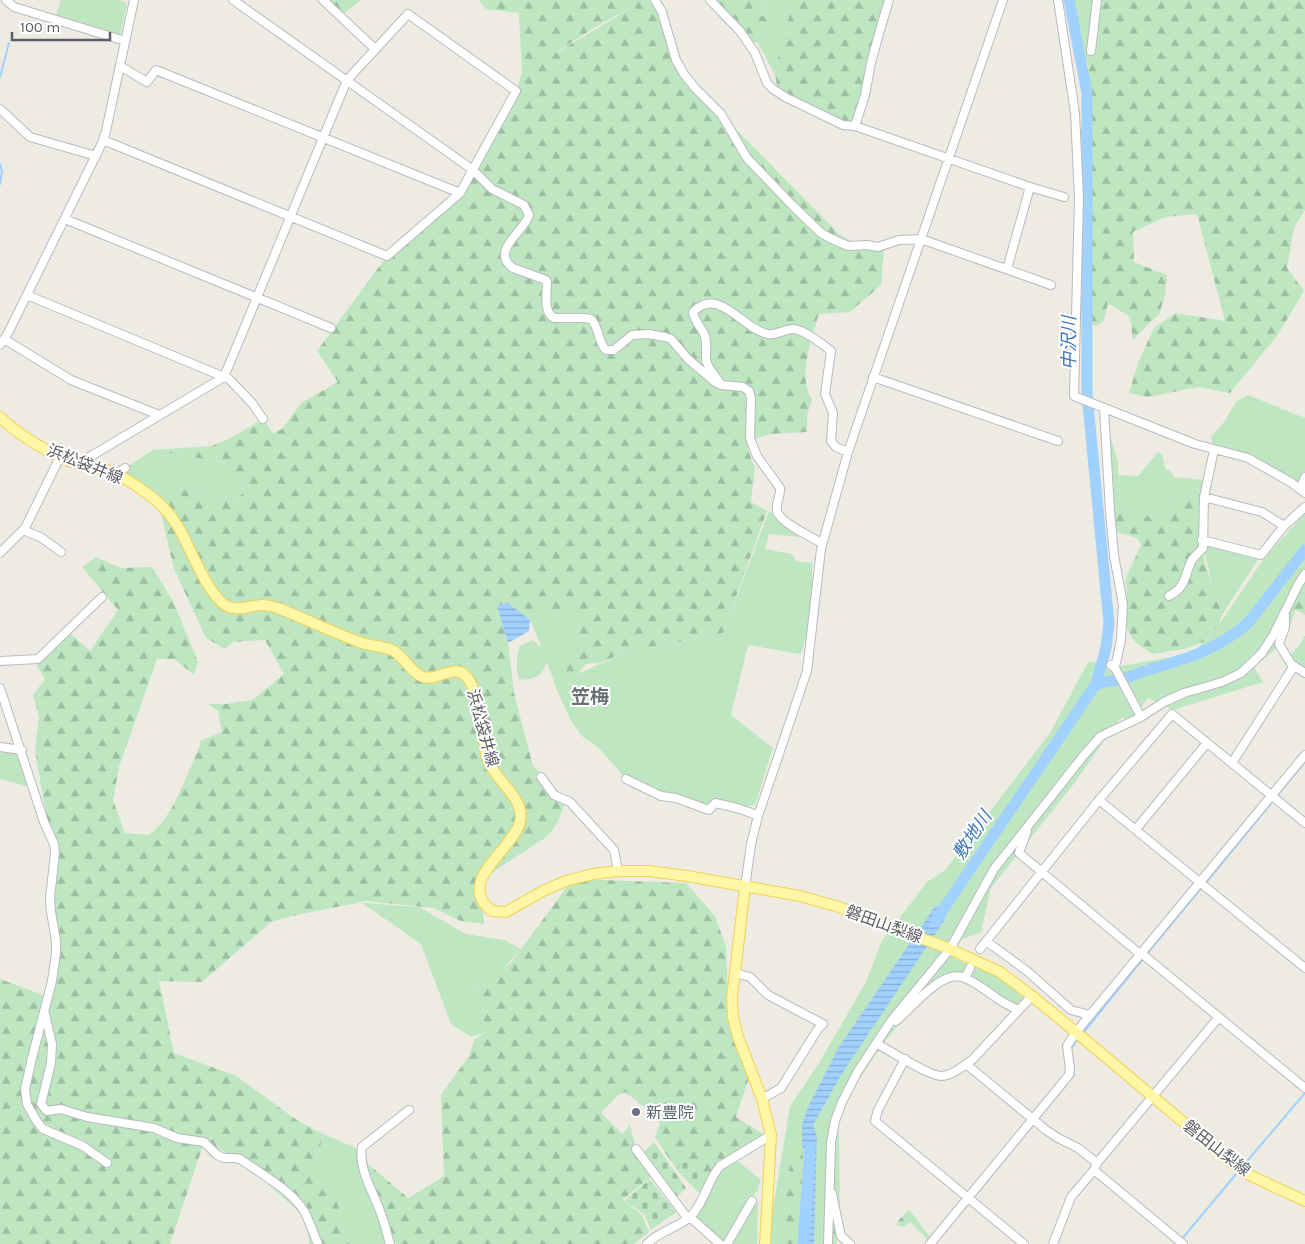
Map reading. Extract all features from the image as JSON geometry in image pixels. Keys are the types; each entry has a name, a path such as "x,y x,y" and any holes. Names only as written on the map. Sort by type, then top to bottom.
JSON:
{"main road":[{"name":"浜松袋井線","path":"0,417 17,431 60,457 79,465 120,471 155,500 180,530 206,579 221,601 227,606 236,608 264,605 278,608 364,643 393,650 421,676 428,678 455,671 462,672 468,677 475,697 487,758 491,768 513,796 521,814 515,832 481,880 480,893 486,906 492,911 506,912 543,891 566,881 594,874 618,871 649,871 745,887"},
{"name":"磐田山梨線","path":"745,887 800,896 838,907 948,948 1000,972 1076,1032 1245,1173 1305,1201"},
{"path":"745,887 732,998 738,1037 762,1099 771,1135 765,1244"}],"street":[{"path":"6,0 14,7 125,41"},
{"path":"23,10 26,0"},
{"path":"134,0 103,140 2,342 71,380 159,415"},
{"path":"233,0 473,170 492,189 519,202 528,210 528,220 515,234 505,251 505,256 509,265 513,268 546,280 547,312 550,316 554,318 591,319 596,326 600,344 606,350 614,350 632,335 649,334 671,339 688,359 715,382 721,385 738,386 749,391 751,398 750,438 757,456 780,488 781,494 776,508 777,514 783,520 822,543"},
{"path":"323,0 374,49"},
{"path":"655,0 662,12 676,60 684,74 721,114 747,158 821,232 848,246 867,245 878,247 899,240 921,239 1051,285"},
{"path":"710,0 740,31 755,53 767,83 785,97 843,125 855,126 1064,197"},
{"path":"855,126 865,95 871,63 889,0"},
{"path":"745,887 751,844 758,816 807,671 822,543 848,452 1003,0"},
{"path":"1058,0 1075,113 1079,198 1074,396 1195,444 1248,458 1265,466 1303,491 1305,477"},
{"path":"1091,51 1097,0"},
{"path":"79,465 224,377 291,216 347,80 408,14 516,91 460,193 387,256 291,216 103,140"},
{"path":"120,66 146,82 156,70 460,193"},
{"path":"0,109 30,137 96,156"},
{"path":"1007,269 1030,187"},
{"path":"64,219 332,328"},
{"path":"27,295 229,379 252,403 263,419"},
{"path":"721,385 706,361 705,337 701,328 693,319 692,312 697,308 707,304 723,305 748,325 769,334 794,329 807,335 822,343 831,351 825,394 834,420 831,441 836,447 848,452"},
{"path":"873,377 1058,441"},
{"path":"1102,407 1114,555 1123,605 1122,640 1114,666 1140,715"},
{"path":"1169,596 1176,593 1187,577 1192,560 1203,548 1204,497 1214,450"},
{"path":"0,553 23,530 60,457"},
{"path":"1204,497 1262,512 1284,526"},
{"path":"1202,540 1261,555 1284,526 1305,507"},
{"path":"23,530 42,538 61,552"},
{"path":"828,1244 831,1143 835,1121 849,1087 887,1028 948,948 994,869 1101,736 1164,702 1184,693 1222,682 1240,673 1260,654 1273,636 1305,574"},
{"path":"0,661 38,659 102,597"},
{"path":"1286,611 1285,627 1279,644 1294,666 1305,673"},
{"path":"1232,763 1294,666"},
{"path":"0,688 22,750 44,822 54,844 55,853 50,898 56,941 52,981 25,1089 27,1104 43,1129 83,1146 107,1163"},
{"path":"980,949 1099,800 1172,714 1305,823"},
{"path":"1136,829 1207,743"},
{"path":"0,747 22,750"},
{"path":"930,1244 1069,1075 1067,1046 1076,1032 1305,755"},
{"path":"541,777 554,795 570,802 614,850 618,871"},
{"path":"626,780 661,796 676,798 709,810 714,803 736,807 758,816"},
{"path":"1099,800 1305,968"},
{"path":"1029,825 1019,853 1305,1088"},
{"path":"986,941 1027,971 1071,1010 1090,1015"},
{"path":"965,978 970,968"},
{"path":"735,973 750,976 768,995 823,1024 781,1088 762,1099"},
{"path":"887,1028 942,980 954,976 965,978 1018,1010"},
{"path":"877,1044 931,1073 943,1076 966,1064 1032,996"},
{"path":"45,1012 52,1044 51,1063 41,1104 48,1111 61,1108 87,1118 154,1128 177,1138 204,1142 217,1155 224,1158 240,1159 293,1198 303,1209 318,1244"},
{"path":"1053,1244 1071,1197 1152,1095 1219,1017"},
{"path":"905,1059 878,1110 875,1121 1024,1244"},
{"path":"966,1064 1058,1138 1078,1148 1096,1167 1183,1244"},
{"path":"390,1244 381,1213 363,1170 360,1157 362,1146 409,1110"},
{"path":"647,1244 654,1237 689,1217 696,1209 714,1173 720,1166 771,1135"},
{"path":"636,1149 685,1215 720,1244"},
{"path":"830,1190 841,1236 850,1244"},
{"path":"727,1244 752,1201"}],"green space":[{"path":"61,0 117,0 127,3 120,37 55,18"},
{"path":"327,0 361,0 343,14"},
{"path":"479,0 653,0 676,60 708,101 839,234 863,248 884,246 881,285 850,312 819,314 807,358 806,381 812,399 807,415 807,432 771,434 757,438 748,450 755,468 751,502 767,511 723,633 627,652 599,663 586,664 571,681 557,690 578,646 572,608 519,612 508,603 497,606 508,643 514,693 533,766 566,800 558,821 549,835 481,880 484,924 461,921 433,908 366,901 271,922 202,982 159,981 174,1053 236,1076 298,1121 323,1134 316,1167 334,1191 349,1244 309,1244 308,1220 240,1159 204,1142 170,1244 0,1244 0,979 48,997 56,938 50,907 55,865 35,751 39,717 33,695 45,679 35,662 71,634 90,651 118,610 82,567 96,557 121,568 152,567 173,601 198,662 194,675 174,659 157,659 119,767 113,800 125,833 149,835 158,827 173,806 200,745 200,741 222,732 218,711 208,704 226,704 252,700 284,674 265,640 233,642 225,649 206,638 174,569 159,504 169,490 189,489 233,503 245,491 243,477 225,463 152,450 212,446 236,435 263,419 273,433 282,429 301,403 338,382 317,351 387,256 467,181 516,91 522,73 519,13 486,9","holes":["636,5 544,60 597,26"]},
{"path":"715,0 767,0 761,16 771,17 765,36 758,43 754,42"},
{"path":"767,0 799,0 792,6 780,48 775,75 758,43 765,36 771,17 761,17"},
{"path":"799,0 893,0 882,21 855,126 838,123 778,92 775,75 780,48 792,6"},
{"path":"1074,0 1097,0 1089,68 1080,38"},
{"path":"1097,0 1305,0 1305,210 1294,228 1287,268 1304,291 1277,336 1230,393 1198,387 1148,397 1129,393 1138,363 1154,328 1175,313 1225,321 1197,214 1165,217 1133,232 1134,262 1167,275 1165,295 1159,315 1133,340 1130,317 1108,303 1104,321 1096,326 1074,311 1077,165"},
{"path":"1248,395 1305,418 1305,479 1300,489 1257,463 1214,450 1211,437 1224,422 1236,402"},
{"path":"1108,430 1118,461 1118,475 1138,476 1158,452 1162,454 1165,468 1174,477 1202,480 1205,485 1172,500 1157,519 1127,509 1113,507"},
{"path":"153,450 225,463 243,477 245,491 233,503 189,489 159,504 116,474"},
{"path":"1205,485 1202,540 1205,564 1222,615 1218,626 1203,642 1184,649 1152,654 1135,642 1127,629 1123,617 1127,591 1125,580 1141,545 1137,538 1116,532 1113,507 1127,509 1157,519 1172,500"},
{"path":"769,511 801,537 769,534 765,549 792,554 796,561 812,563 813,611 801,654 748,645 731,715 773,748 755,805 709,810 626,779 598,747 583,737 571,721 557,690 547,662 543,671 537,676 520,680 517,659 520,646 533,640 542,648 530,620 519,612 572,607 578,646 558,690 577,674 627,652 723,633"},
{"path":"1305,513 1305,582 1288,632 1278,647 1254,667 1263,682 1173,710 1148,698 1132,720 1122,718 1118,721 1076,781 991,888 981,932 958,941 956,959 1000,978 1024,998 1016,1005 955,974 921,998 881,1046 831,1123 829,1244 767,1244 790,1106 819,1063 866,982 882,941 927,882 945,870 1050,733 1088,662 1121,666 1193,653 1218,626 1263,560"},
{"path":"1202,540 1261,555 1222,615 1213,590"},
{"path":"1305,583 1305,615 1294,609"},
{"path":"1304,636 1305,673 1289,657 1301,643"},
{"path":"0,746 22,750 34,788 0,779"},
{"path":"573,879 686,883 715,916 726,947 729,1028 751,1072 736,1117 763,1134 728,1161 703,1194 696,1191 705,1178 684,1161 677,1170 655,1137 660,1123 625,1092 617,1096 601,1113 622,1134 630,1125 636,1149 655,1174 622,1200 642,1215 649,1232 634,1244 396,1244 360,1157 408,1198 444,1176 441,1095 469,1056 474,1040 485,1032 482,1007 474,988 510,964"},
{"path":"362,903 419,907 466,934 504,940 521,949 503,969 474,988 482,1007 485,1032 471,1037 451,1024 421,944"},
{"path":"323,1134 361,1150 389,1244 349,1244 334,1192 316,1167"},
{"path":"837,1134 839,1134 840,1218 834,1206 837,1244 828,1244 833,1145"},
{"path":"795,1138 803,1148 801,1226 795,1244 781,1244 779,1225"},
{"path":"654,1142 686,1188 676,1198 641,1155"},
{"path":"684,1160 706,1178 697,1191 677,1170"},
{"path":"728,1161 739,1162 761,1180 758,1189 724,1243 691,1218 703,1194"},
{"path":"650,1179 676,1212 651,1230 644,1214 624,1201"},
{"path":"758,1201 757,1244 732,1244"},
{"path":"908,1210 929,1236 929,1241 910,1222 904,1227 897,1225"}],"water":[{"path":"508,603 530,620 529,631 508,643 497,606"},
{"path":"936,905 944,909 946,918 843,1072 813,1125 817,1136 814,1244 797,1244 805,1211 809,1162 802,1145 802,1124 809,1105 839,1047"}],"waterway":[{"name":"中沢川","path":"936,920 1096,684 1106,648 1109,623 1087,394 1087,93 1069,0"},
{"path":"0,77 9,43"},
{"path":"0,164 2,171 0,184"},
{"name":"敷地川","path":"1096,684 1126,678 1175,662 1213,647 1225,640 1248,623 1305,550"},
{"path":"1276,797 1305,762"},
{"path":"1205,884 1273,801"},
{"path":"1146,955 1202,887"},
{"path":"1083,1033 1143,959"},
{"path":"1071,1049 1078,1038"},
{"path":"1072,1078 1074,1075 1073,1068"},
{"path":"1037,1120 1066,1085"},
{"path":"1242,1167 1305,1093"},
{"path":"972,1199 1034,1124"},
{"name":"敷地川","path":"803,1244 810,1149"},
{"path":"1181,1240 1237,1173"},
{"path":"948,1228 969,1203"}],"place":[{"name":"新豊院","path":"636,1112"}],"district":[{"name":"笠梅","path":"590,697"}]}
